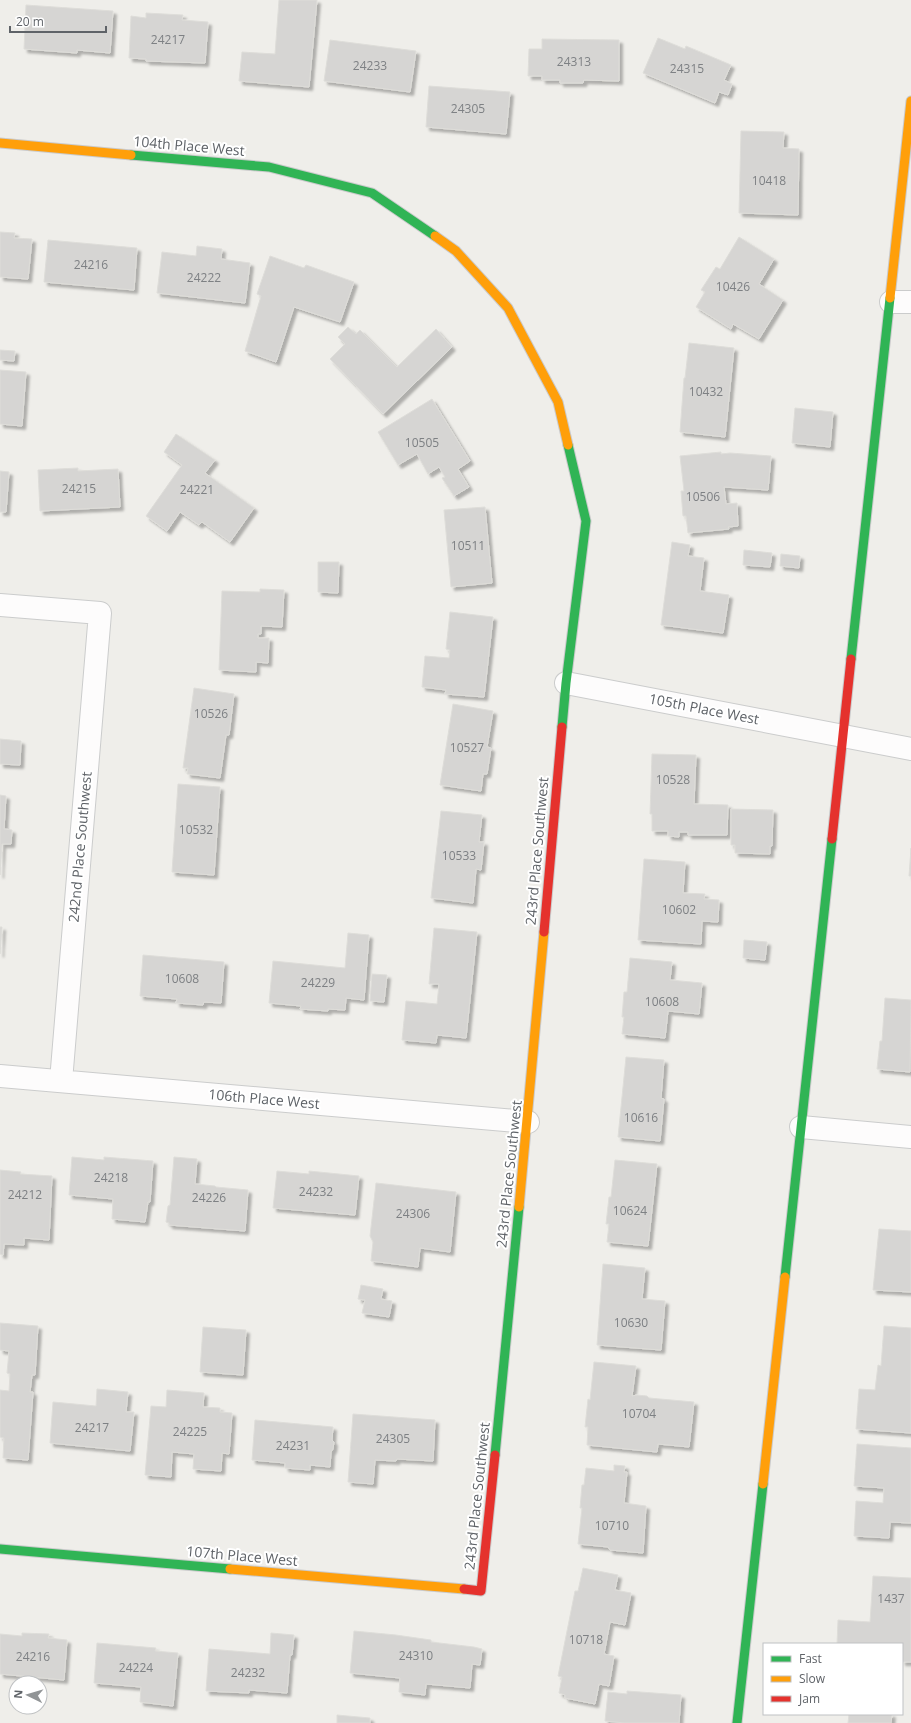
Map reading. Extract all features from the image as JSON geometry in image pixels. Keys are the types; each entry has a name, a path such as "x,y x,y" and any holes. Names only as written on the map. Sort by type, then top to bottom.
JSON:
{"street":[{"path":"737,1723 842,735 901,302 911,101"},
{"name":"104th Place West","path":"0,144 269,167 372,193"},
{"name":"243rd Place Southwest","path":"372,193 456,251 508,308 558,402 586,521 566,683 528,1122 481,1591"},
{"name":"242nd Place Southwest","path":"0,605 100,614 61,1081"},
{"name":"105th Place West","path":"566,683 911,749"},
{"name":"106th Place West","path":"0,1076 528,1122"},
{"path":"801,1127 911,1137"},
{"name":"107th Place West","path":"0,1549 481,1591"}],"building":[{"path":"279,0 317,0 309,87 239,81 242,52 275,54"},
{"path":"26,5 113,11 110,53 77,50 77,53 24,49"},
{"path":"146,13 183,15 182,20 208,22 205,63 146,61 146,59 129,58 131,16 146,18"},
{"path":"658,38 685,49 686,46 731,65 724,80 732,84 728,95 719,92 715,103 643,73"},
{"path":"542,39 619,40 619,81 584,80 583,83 560,83 560,80 542,80 542,76 528,76 529,49 542,49"},
{"path":"330,40 416,51 410,92 324,81"},
{"path":"429,86 510,92 506,134 426,127"},
{"path":"741,131 784,132 783,148 799,149 798,215 739,213"},
{"path":"0,232 15,233 14,238 32,239 28,279 0,277"},
{"path":"739,237 774,259 759,284 783,300 759,339 733,324 731,329 696,307 705,292 701,290 716,267 720,269"},
{"path":"48,240 137,248 134,290 44,282"},
{"path":"197,246 222,249 221,259 250,263 245,303 157,293 162,252 196,256"},
{"path":"270,256 304,268 306,265 354,282 340,322 294,307 276,362 245,351 261,296 257,294"},
{"path":"348,327 356,334 360,330 397,367 436,329 452,347 383,414 330,359 345,344 338,337"},
{"path":"689,343 734,348 725,437 680,432 684,378"},
{"path":"0,350 15,351 14,361 0,360"},
{"path":"0,370 26,372 22,426 0,424"},
{"path":"432,399 470,461 458,469 469,487 454,496 442,478 445,477 439,467 428,474 417,454 398,465 378,432"},
{"path":"795,408 833,412 830,447 792,443"},
{"path":"176,434 215,460 205,473 254,508 230,542 202,522 199,525 180,512 167,531 146,516 182,465 164,452"},
{"path":"721,452 721,454 730,453 771,456 768,490 724,487 726,504 737,503 738,526 728,527 729,529 688,533 686,516 683,516 681,491 684,491 680,456"},
{"path":"78,468 78,471 118,469 120,507 40,511 38,470"},
{"path":"0,471 9,472 6,512 0,512"},
{"path":"485,507 492,583 451,587 444,510"},
{"path":"672,542 690,545 688,556 704,558 700,591 729,595 723,633 661,625"},
{"path":"744,550 772,553 770,567 743,565"},
{"path":"781,554 800,556 799,568 780,566"},
{"path":"318,562 339,562 338,593 318,592"},
{"path":"260,589 284,590 282,627 261,626 261,634 258,634 258,638 269,638 268,663 256,662 256,672 219,670 222,591 260,592"},
{"path":"450,612 493,617 484,697 445,694 446,690 422,687 425,656 449,658 450,650 446,649"},
{"path":"194,688 234,694 229,735 226,735 220,778 187,774 188,768 183,768"},
{"path":"453,704 493,711 487,747 491,748 487,774 483,774 481,791 440,785"},
{"path":"0,739 21,741 20,765 0,764"},
{"path":"652,754 696,755 694,804 728,805 727,835 688,835 688,832 679,832 679,837 668,836 668,831 652,831 652,814 650,814"},
{"path":"178,784 220,787 214,875 172,872"},
{"path":"0,795 6,796 4,829 12,830 11,844 2,844 0,875"},
{"path":"731,809 773,810 772,846 770,846 770,854 735,853 735,845 731,845"},
{"path":"441,811 482,815 479,842 484,842 481,870 476,869 473,903 431,898"},
{"path":"911,848 911,876 909,876"},
{"path":"644,859 685,862 683,893 705,894 704,899 719,900 718,922 702,921 701,944 638,940"},
{"path":"0,927 2,927 0,954"},
{"path":"434,928 477,932 466,1038 437,1035 436,1043 402,1040 406,1001 437,1004 439,984 429,984"},
{"path":"348,933 369,935 364,1000 346,998 345,1010 328,1009 328,1011 300,1009 301,1006 269,1003 273,961 345,968"},
{"path":"744,940 767,942 765,960 743,958"},
{"path":"143,955 224,962 221,1003 204,1002 203,1005 176,1003 177,999 140,996"},
{"path":"630,958 672,962 670,980 702,983 699,1014 668,1011 665,1038 622,1034 624,992 627,992"},
{"path":"372,974 387,975 384,1002 370,1001"},
{"path":"885,998 911,1000 910,1072 877,1069 880,1041 882,1041"},
{"path":"626,1057 664,1060 661,1098 664,1099 660,1141 618,1137"},
{"path":"72,1157 104,1160 104,1157 153,1161 150,1202 148,1202 145,1222 112,1219 113,1199 69,1195"},
{"path":"174,1157 197,1159 195,1184 248,1190 245,1231 169,1225 169,1223 166,1222 168,1206 170,1205"},
{"path":"615,1160 657,1164 648,1246 607,1242 609,1224 606,1224"},
{"path":"0,1170 21,1172 20,1174 52,1176 49,1240 24,1238 24,1245 4,1244 3,1255 0,1254"},
{"path":"277,1171 309,1174 309,1171 359,1176 355,1215 273,1208"},
{"path":"376,1183 456,1192 450,1252 420,1248 418,1267 371,1261 373,1242 370,1236"},
{"path":"879,1229 911,1231 911,1292 873,1290"},
{"path":"603,1264 645,1268 642,1299 665,1301 661,1350 597,1345"},
{"path":"361,1285 383,1289 381,1299 392,1301 389,1317 362,1313 365,1300 358,1299"},
{"path":"0,1323 38,1326 35,1375 32,1375 30,1392 33,1392 28,1460 3,1458 4,1438 0,1437 0,1390 9,1391 10,1374 7,1373 9,1351 0,1350"},
{"path":"884,1326 911,1328 911,1433 856,1429 859,1389 875,1390 878,1365 881,1366"},
{"path":"203,1327 246,1330 243,1375 200,1372"},
{"path":"594,1362 636,1366 632,1396 637,1395 647,1396 649,1398 694,1402 689,1447 658,1444 657,1452 587,1445 588,1427 585,1427 588,1399 590,1400"},
{"path":"97,1389 128,1392 126,1412 134,1412 130,1451 50,1443 53,1402 96,1406"},
{"path":"167,1390 204,1393 203,1407 220,1408 220,1412 232,1413 229,1454 222,1453 221,1471 193,1469 194,1454 172,1452 171,1477 145,1475 151,1406 166,1407"},
{"path":"353,1414 435,1420 433,1461 397,1459 396,1461 375,1460 373,1484 348,1482"},
{"path":"255,1420 333,1427 332,1440 334,1442 331,1452 330,1467 310,1465 310,1470 285,1468 285,1463 252,1460"},
{"path":"857,1444 911,1448 911,1523 890,1522 889,1538 854,1536 856,1501 883,1503 884,1488 854,1486"},
{"path":"614,1465 625,1466 624,1472 627,1472 624,1503 646,1506 643,1553 610,1550 608,1547 578,1544 582,1508 580,1508 582,1485 584,1485 586,1468 614,1471"},
{"path":"583,1568 618,1575 615,1590 631,1593 625,1625 610,1622 604,1654 614,1656 609,1686 599,1684 595,1704 565,1698 565,1695 559,1693 562,1677 558,1676 575,1591 578,1591"},
{"path":"873,1576 911,1578 911,1662 903,1662 903,1643 837,1643 838,1620 870,1622"},
{"path":"354,1631 396,1635 431,1640 431,1642 482,1649 480,1665 472,1664 470,1688 426,1684 425,1695 399,1692 400,1678 350,1673"},
{"path":"22,1633 49,1634 48,1638 67,1640 64,1680 48,1678 48,1675 0,1674 0,1634 22,1636"},
{"path":"271,1633 294,1635 292,1655 290,1655 287,1693 249,1690 249,1693 206,1691 209,1649 270,1654"},
{"path":"97,1643 156,1648 155,1651 178,1653 173,1706 140,1702 141,1687 94,1683"},
{"path":"627,1691 681,1695 679,1723 625,1723 605,1721 608,1692 627,1694"},
{"path":"337,1715 370,1718 370,1723 337,1723"},
{"path":"849,1715 892,1715 891,1723 848,1723"}],"traffic: fast":[{"path":"131,155 269,167 372,193 435,236"},
{"path":"851,659 890,298"},
{"path":"562,727 586,521 568,445"},
{"path":"785,1277 832,839"},
{"path":"495,1455 519,1207"},
{"path":"737,1723 763,1484"},
{"path":"0,1549 230,1569"}],"traffic: slow":[{"path":"890,298 911,101"},
{"path":"0,143 131,155"},
{"path":"435,236 456,251 508,308 558,402 568,445"},
{"path":"519,1207 544,932"},
{"path":"763,1484 785,1277"},
{"path":"230,1569 464,1589"}],"traffic: jam":[{"path":"832,839 851,659"},
{"path":"544,932 562,727"},
{"path":"464,1589 481,1591 495,1455"}]}
